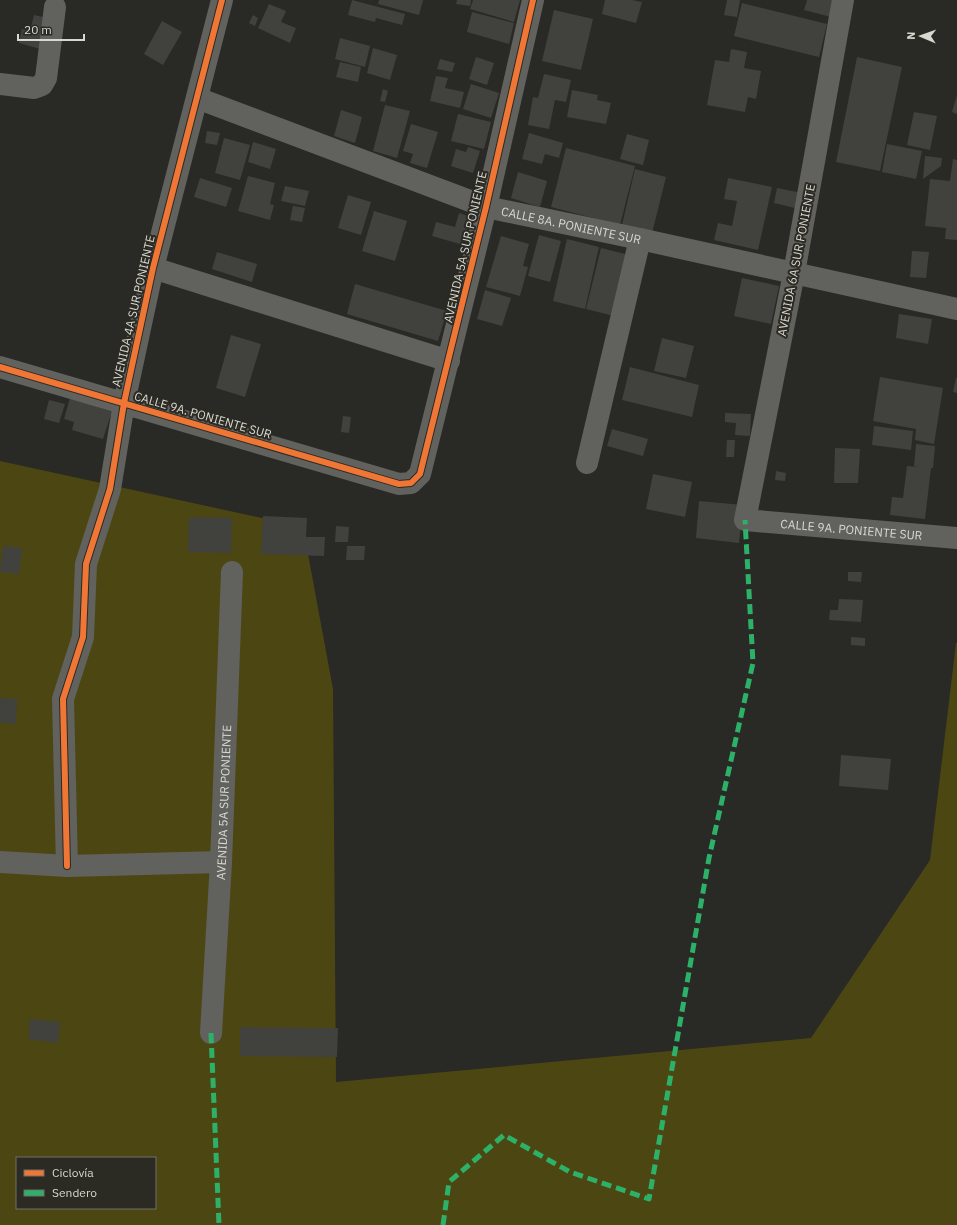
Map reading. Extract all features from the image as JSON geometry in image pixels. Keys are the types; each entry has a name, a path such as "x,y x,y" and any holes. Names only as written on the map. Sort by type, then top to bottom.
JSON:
{"street":[{"name":"AVENIDA 4A SUR PONIENTE","path":"67,866 63,699 83,637 86,564 110,489 124,403 153,268 222,0"},
{"name":"AVENIDA 5A SUR PONIENTE","path":"399,484 411,483 420,474 486,207 533,0"},
{"name":"AVENIDA 6A SUR PONIENTE","path":"745,520 794,273 843,0"},
{"path":"0,84 34,88 42,85 46,78 55,7"},
{"name":"CALLE 8A. PONIENTE SUR","path":"197,98 486,207 640,239 957,309"},
{"path":"587,463 640,239"},
{"path":"153,268 449,361"},
{"name":"CALLE 9A. PONIENTE SUR","path":"0,367 399,484"},
{"name":"CALLE 9A. PONIENTE SUR","path":"745,520 957,538"},
{"name":"AVENIDA 5A SUR PONIENTE","path":"211,1033 221,862 232,572"},
{"path":"0,862 67,866 221,862"}],"shaded area":[{"path":"0,461 303,527 333,689 336,1082 811,1038 930,860 957,643 957,1225 0,1225"}],"building":[{"path":"352,0 405,14 402,25 376,18 375,22 348,15"},
{"path":"379,0 423,0 419,15 378,4"},
{"path":"457,0 471,0 470,6 456,4"},
{"path":"473,0 520,0 514,22 470,9"},
{"path":"605,0 632,0 642,2 636,23 602,14"},
{"path":"727,0 740,0 737,17 724,15"},
{"path":"807,0 835,0 831,17 804,10"},
{"path":"742,3 827,24 819,57 734,36"},
{"path":"269,4 286,11 281,22 296,28 290,43 258,28"},
{"path":"554,10 593,19 581,70 542,61"},
{"path":"472,12 514,23 509,44 467,32"},
{"path":"34,15 52,19 44,50 19,43 22,29 30,31"},
{"path":"253,15 258,18 255,26 249,23"},
{"path":"162,21 182,32 163,65 144,54"},
{"path":"340,38 370,46 365,67 335,59"},
{"path":"373,48 397,55 390,80 367,73"},
{"path":"731,49 747,52 744,68 761,71 756,99 748,97 745,112 707,105 715,60 729,62"},
{"path":"476,57 494,63 487,85 469,79"},
{"path":"857,57 902,67 880,171 836,162"},
{"path":"440,59 455,63 452,72 437,69"},
{"path":"340,62 361,67 358,82 336,77"},
{"path":"544,74 571,80 566,102 555,100 549,129 528,125 533,97 538,98"},
{"path":"436,76 448,78 445,88 464,92 460,108 430,101"},
{"path":"471,84 499,93 491,118 463,109"},
{"path":"383,89 388,91 385,102 380,101"},
{"path":"572,90 598,95 597,100 611,103 606,124 567,117"},
{"path":"957,95 957,114 952,112"},
{"path":"385,105 410,111 397,158 373,151"},
{"path":"341,110 362,117 355,143 334,136"},
{"path":"914,112 937,116 930,150 907,145"},
{"path":"458,114 491,122 484,149 451,141"},
{"path":"411,124 438,132 427,168 410,163 413,154 403,151"},
{"path":"207,131 220,133 217,145 205,143"},
{"path":"529,133 563,143 559,158 545,154 542,164 522,159"},
{"path":"627,134 649,140 643,165 620,159"},
{"path":"224,138 250,145 240,180 215,173"},
{"path":"253,142 276,149 270,169 248,162"},
{"path":"887,144 922,151 916,179 882,172"},
{"path":"468,147 480,151 473,173 451,166 456,149 466,152"},
{"path":"566,148 635,166 620,225 551,207"},
{"path":"925,156 942,158 941,166 923,179"},
{"path":"953,159 957,160 957,240 945,239 946,228 925,226 930,179 950,181"},
{"path":"635,169 666,177 652,233 622,225"},
{"path":"518,172 547,181 540,207 511,198"},
{"path":"248,176 275,183 270,204 274,205 270,220 238,211"},
{"path":"200,178 232,188 226,207 194,197"},
{"path":"728,178 772,187 758,250 714,240 718,223 732,226 737,201 724,199"},
{"path":"285,186 309,191 305,206 281,201"},
{"path":"777,188 802,193 799,209 774,203"},
{"path":"348,195 371,202 361,235 338,228"},
{"path":"293,206 305,208 302,222 290,220"},
{"path":"374,211 407,221 395,261 362,251"},
{"path":"459,213 471,217 463,245 432,236 436,222 455,227"},
{"path":"539,235 561,241 550,282 528,276"},
{"path":"501,236 529,244 523,266 528,267 520,296 486,287"},
{"path":"567,239 599,247 585,309 553,301"},
{"path":"601,248 629,255 614,316 586,309"},
{"path":"912,251 929,252 926,278 910,277"},
{"path":"217,252 257,264 252,282 212,269"},
{"path":"742,278 779,286 771,324 734,316"},
{"path":"355,284 447,311 438,341 347,314"},
{"path":"485,290 511,298 502,326 477,319"},
{"path":"899,314 932,319 928,344 896,338"},
{"path":"231,335 261,344 245,397 216,388"},
{"path":"662,338 694,346 686,378 654,371"},
{"path":"630,367 699,385 692,417 622,400"},
{"path":"880,377 943,388 934,444 915,440 916,429 873,421"},
{"path":"957,378 957,393 953,392"},
{"path":"70,398 112,411 103,439 72,430 74,422 64,419"},
{"path":"49,400 65,404 59,423 44,419"},
{"path":"725,413 751,414 750,436 735,435 736,423 725,422"},
{"path":"343,416 351,417 349,433 341,432"},
{"path":"874,426 913,431 911,450 872,445"},
{"path":"612,429 648,439 643,456 607,446"},
{"path":"727,440 735,440 734,457 726,457"},
{"path":"916,444 935,446 925,519 890,515 892,497 903,498 907,466 918,467 914,466"},
{"path":"835,448 860,449 858,483 834,483"},
{"path":"776,471 786,473 785,481 775,480"},
{"path":"653,474 692,482 685,517 646,509"},
{"path":"699,501 743,505 739,543 696,538"},
{"path":"263,516 307,518 306,537 325,537 324,556 261,554"},
{"path":"189,517 232,518 231,553 188,552"},
{"path":"336,526 349,527 348,542 335,542"},
{"path":"3,546 22,548 19,574 0,572"},
{"path":"347,546 365,546 364,560 346,560"},
{"path":"848,572 862,572 861,582 848,581"},
{"path":"839,599 863,600 861,622 829,620 830,610 838,610"},
{"path":"851,637 865,638 865,646 851,645"},
{"path":"0,698 17,699 16,724 0,723"},
{"path":"841,755 891,759 888,790 839,786"},
{"path":"30,1019 60,1022 58,1043 28,1039"},
{"path":"240,1027 338,1028 337,1057 240,1056"}],"marked path":[{"path":"443,1225 449,1182 504,1135 570,1172 649,1199 709,858 753,663 745,520"},
{"path":"211,1033 219,1225"}],"cycle path":[{"path":"67,866 63,699 83,637 86,564 110,489 124,403 153,268 222,0"},
{"path":"0,367 399,484 411,483 420,474 486,207 533,0"}]}
